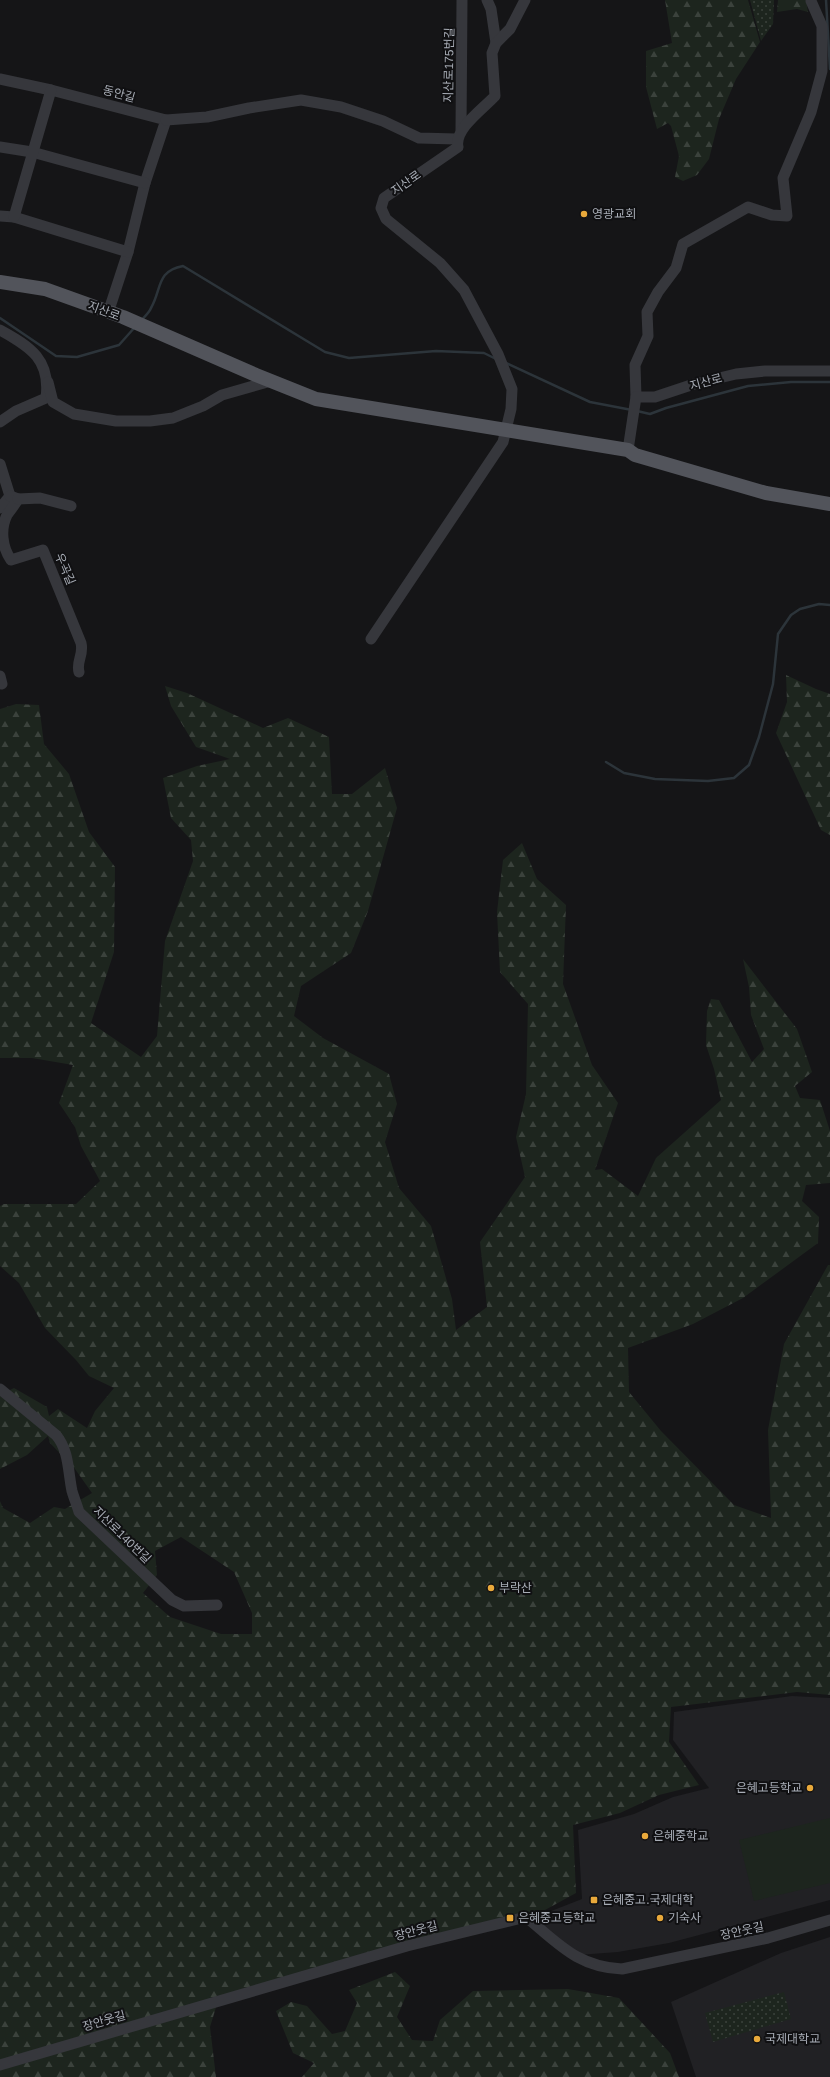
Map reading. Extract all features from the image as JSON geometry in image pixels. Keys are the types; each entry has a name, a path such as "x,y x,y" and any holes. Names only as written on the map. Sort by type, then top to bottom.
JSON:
{"main road":[{"name":"지산로","path":"0,282 45,289 123,317 316,399 628,450 635,455 766,493 830,504"}],"street":[{"name":"지산로175번길","path":"459,135 462,0"},
{"name":"지산로","path":"487,0 491,9 496,43 492,53 495,96 459,135 458,147 384,198 381,208 386,220 440,263 464,290 500,359 512,389 511,409 505,430"},
{"path":"496,43 510,29 526,0"},
{"path":"628,450 634,406 635,365 648,336 647,312 658,292 676,268 683,244 748,206 772,215 787,216 783,178 811,112 822,71 822,26 811,1"},
{"name":"동안길","path":"0,79 51,90 166,120 207,117 249,108 301,100 341,107 383,121 419,138 459,135"},
{"path":"14,217 51,90"},
{"path":"108,312 128,252 145,183 166,120"},
{"path":"0,148 32,152 145,183"},
{"path":"0,216 14,217 128,252"},
{"path":"0,330 19,340 34,353 45,368 53,402 74,414 116,421 150,421 173,418 203,406 222,395 271,381"},
{"name":"지산로","path":"634,406 654,397 694,384 736,374 765,371 830,371"},
{"path":"0,422 16,411 46,398 48,382"},
{"path":"370,639 504,442 505,430"},
{"path":"0,464 14,497"},
{"path":"0,508 14,497 40,498 72,506"},
{"name":"우곡길","path":"14,497 1,533 4,547 11,560 43,550 81,643 83,652 78,666 79,672"},
{"name":"지산로140번길","path":"0,1389 56,1434 61,1441 68,1464 72,1492 79,1512 172,1600 184,1606 217,1605"},
{"name":"장안웃길","path":"0,2065 407,1946 526,1917 566,1952 584,1962 609,1968 622,1969 768,1938 830,1920"}],"shaded area":[{"path":"792,1696 830,1698 830,1900 669,1943 618,1952 578,1955 536,1922 541,1915 582,1899 578,1830 634,1814 673,1797 709,1788 673,1740 674,1712"},
{"name":"국제대학교","path":"830,1937 830,2077 696,2077 671,2002 781,1953"}],"green space":[{"path":"665,0 748,0 760,42 736,79 719,119 709,159 697,175 683,181 675,177 679,156 671,126 668,123 657,129 646,87 646,51 672,43"},
{"path":"750,0 774,0 773,24 761,41"},
{"path":"778,0 806,0 808,12 797,9 777,12"},
{"path":"786,675 830,694 830,835 821,830 776,733 787,702"},
{"path":"165,686 187,693 263,728 288,718 329,737 332,794 352,794 385,768 397,808 368,911 351,953 301,986 294,1016 323,1038 389,1074 397,1104 385,1142 399,1188 431,1226 452,1299 456,1330 487,1307 480,1242 525,1177 516,1137 526,1094 528,1004 500,972 497,912 503,860 522,843 537,879 566,905 563,984 592,1065 618,1103 595,1170 602,1169 638,1196 656,1158 721,1100 714,1069 706,1045 707,1011 711,999 719,1000 752,1062 764,1049 751,1015 749,987 743,959 797,1029 812,1072 795,1086 800,1098 820,1100 830,1131 830,1183 806,1185 802,1201 819,1217 818,1243 743,1298 693,1324 628,1348 629,1392 661,1431 734,1505 771,1518 768,1430 784,1344 828,1265 830,1265 830,1695 797,1692 671,1707 669,1742 699,1785 659,1795 620,1813 573,1825 576,1893 534,1916 409,1947 217,2004 210,2027 216,2077 0,2077 0,1501 3,1508 30,1523 54,1507 65,1509 92,1493 75,1469 50,1443 48,1436 27,1455 0,1469 0,1395 14,1388 47,1407 49,1416 58,1409 87,1428 95,1411 114,1388 89,1376 76,1360 45,1328 19,1283 0,1266 0,1206 4,1204 76,1204 100,1181 81,1146 75,1127 59,1103 73,1065 32,1058 0,1058 0,709 16,704 39,705 44,744 69,774 89,832 115,867 114,952 91,1023 141,1057 157,1036 165,941 193,861 191,840 171,818 163,778 197,766 230,759 196,747 171,706","holes":["181,1537 234,1572 252,1613 252,1634 221,1634 170,1617 143,1593 157,1575 155,1551"]},
{"path":"830,1818 830,1883 754,1901 739,1840"},
{"path":"395,1972 410,1986 397,2017 412,2040 433,2041 440,2020 473,1991 568,1989 619,1998 670,2053 679,2077 302,2077 314,2063 293,2053 276,2011 291,2002 307,2006 332,2034 345,2031 357,2003 349,1990"},
{"path":"784,1992 791,2019 713,2042 705,2013"}],"waterway":[{"path":"826,0 830,69"},
{"path":"141,321 150,310 164,276 174,268 183,266 325,352 349,358 436,351 484,353 496,359"},
{"path":"0,318 56,356 77,357 119,345 135,327"},
{"path":"506,363 590,402 632,410"},
{"path":"637,411 650,414 666,408 748,386 791,382 830,382"},
{"path":"606,762 624,773 655,779 708,781 734,778 749,765 759,737 773,684 778,634 791,615 800,609 819,604 830,605"}],"place":[{"name":"영광교회","path":"584,214"},
{"name":"부락산","path":"491,1588"},
{"name":"은혜고등학교","path":"810,1788"},
{"name":"은혜중학교","path":"645,1836"},
{"name":"은혜중고.국제대학","path":"594,1900"},
{"name":"은혜중고등학교","path":"510,1918"},
{"name":"기숙사","path":"660,1918"},
{"name":"국제대학교","path":"757,2039"}]}
